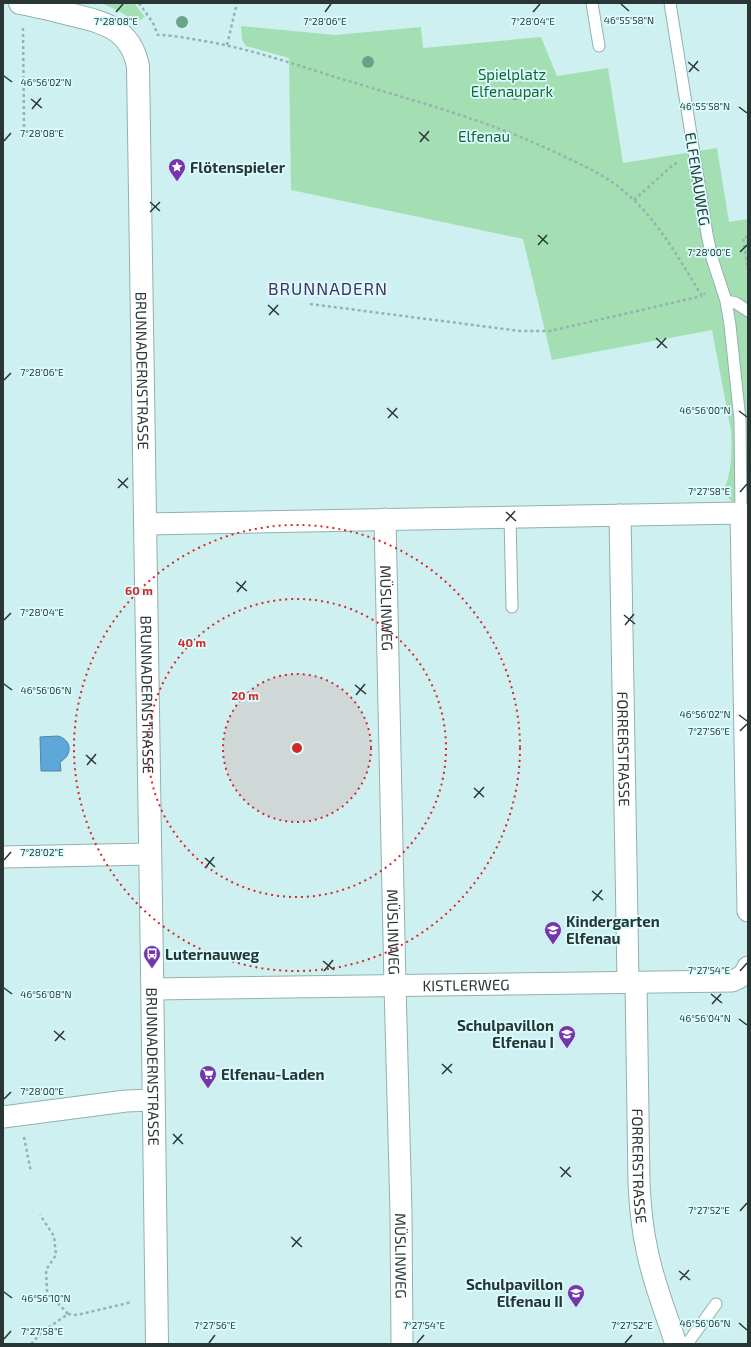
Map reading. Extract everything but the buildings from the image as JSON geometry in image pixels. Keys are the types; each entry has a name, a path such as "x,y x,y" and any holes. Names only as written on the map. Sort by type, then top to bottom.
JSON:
{"street":[{"name":"BRUNNADERNSTRASSE","path":"20,3 97,21 116,30 132,49 136,57 139,72 157,1344"},
{"path":"145,524 744,513 748,911"},
{"name":"FORRERSTRASSE","path":"620,515 632,982 639,1183 641,1212 647,1251 676,1344"},
{"name":"MÜSLINWEG","path":"385,519 401,1212 402,1344"},
{"path":"3,857 150,854"},
{"name":"KISTLERWEG","path":"153,989 732,981 739,979 748,967"},
{"path":"11,1116 153,1100"}],"lane":[{"path":"592,3 599,46"},
{"name":"ELFENAUWEG","path":"670,3 706,234 726,301 730,325 740,420 744,513"},
{"path":"726,301 736,303 748,311"},
{"path":"510,517 512,607"},
{"path":"686,1344 716,1304"}],"path":[{"path":"140,3 153,23 158,35 227,45 443,109 498,128 545,147 590,169 608,179 634,200 655,222 702,296"},
{"path":"227,45 237,3"},
{"path":"23,26 24,129"},
{"path":"634,200 674,164"},
{"path":"748,237 743,238 748,270"},
{"path":"310,304 520,331 550,331 702,296 706,292 726,301"},
{"path":"11,1116 31,1172"},
{"path":"40,1215 54,1236 56,1255 46,1270 47,1291 68,1314"},
{"path":"31,1344 42,1332 68,1314 77,1315 132,1302"}],"green space":[{"path":"99,3 134,3 145,17 135,23 127,16 109,6"},
{"name":"Elfenau","path":"241,26 335,35 421,27 423,48 541,37 557,76 608,68 623,163 717,148 729,222 748,219 748,508 738,508 723,492 730,470 731,431 712,330 552,360 523,239 291,190 289,58 246,46 242,40"}],"water":[{"path":"58,736 66,741 69,748 67,756 60,762 61,771 41,771 40,737"}],"place":[{"name":"Flötenspieler","path":"177,182"},
{"name":"Kindergarten Elfenau","path":"553,945"},
{"name":"Luternauweg","path":"152,969"},
{"name":"Schulpavillon Elfenau I","path":"567,1049"},
{"name":"Elfenau-Laden","path":"208,1089"},
{"name":"Schulpavillon Elfenau II","path":"576,1308"}],"district":[{"name":"BRUNNADERN","path":"328,288"}],"park label":[{"name":"Spielplatz Elfenaupark","path":"512,82"}]}
